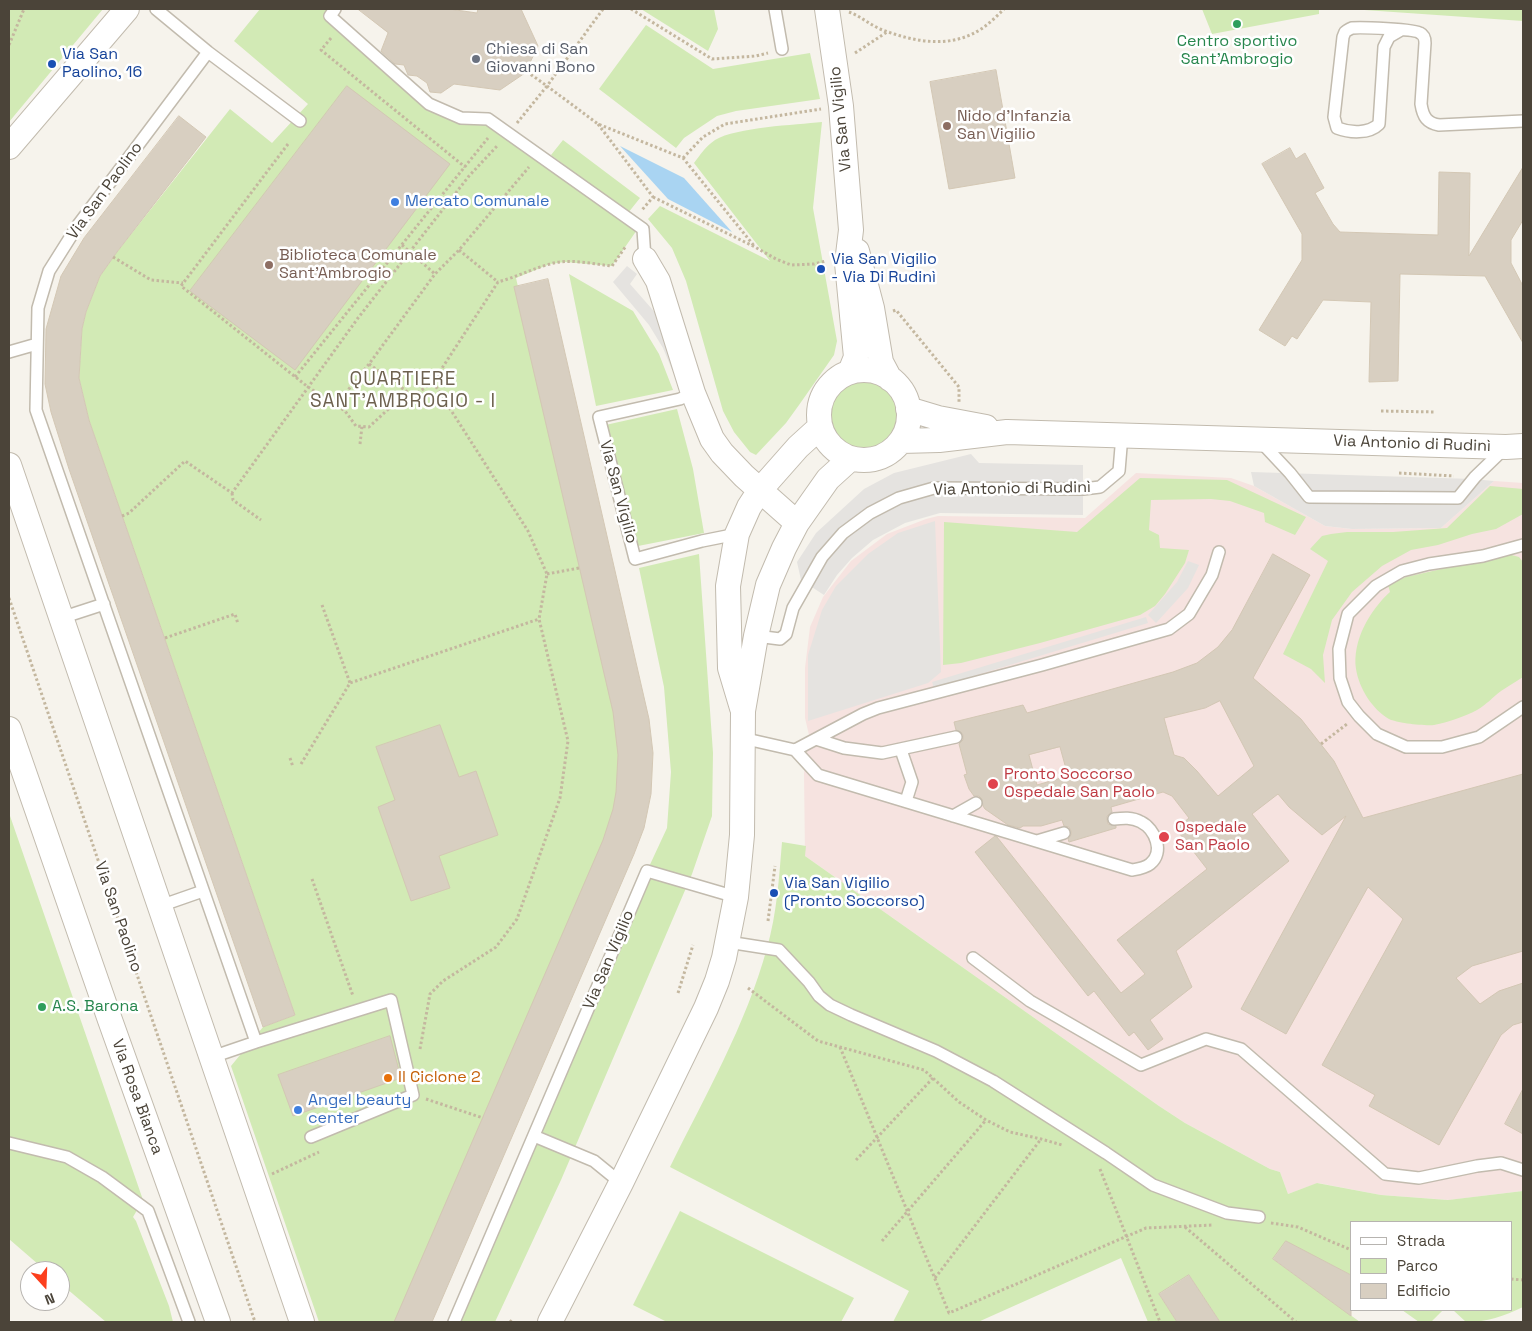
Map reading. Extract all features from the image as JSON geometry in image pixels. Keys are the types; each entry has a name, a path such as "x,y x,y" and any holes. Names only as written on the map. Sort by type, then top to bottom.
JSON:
{"street":[{"path":"9,147 127,9"},
{"name":"Via San Vigilio","path":"827,9 841,106 851,230 872,308 881,362 890,379"},
{"name":"Via San Vigilio","path":"850,372 856,357 847,263 851,230"},
{"path":"645,258 658,280 693,393 712,439 722,453 739,470 797,523"},
{"path":"870,370 890,379 902,391 908,409 908,423 902,441 891,452 870,460 850,459 838,452 830,445 820,428 818,411 823,395 833,382 850,372 870,370"},
{"name":"Via Antonio di Rudinì","path":"908,409 938,418 1007,432"},
{"path":"743,711 730,668 728,586 737,534 760,490 798,447 820,428"},
{"name":"Via Antonio di Rudinì","path":"902,441 939,440 1007,432 1518,447"},
{"path":"550,1322 621,1183 706,1008 717,981 728,942 736,897 742,835 743,711 756,636 768,585 797,523 828,479 850,459"},
{"path":"9,465 302,1322"},
{"name":"Via Rosa Bianca","path":"9,729 218,1322"}],"lane":[{"path":"156,9 208,52 300,121"},
{"path":"335,9 330,16 429,104 461,118 488,119 643,229 645,258"},
{"path":"775,9 782,49"},
{"path":"1401,30 1389,37 1384,47 1379,124 1374,129 1368,131 1337,128 1334,117 1343,37 1345,32 1354,28 1401,30 1416,31 1421,33 1424,37 1421,104 1422,112 1431,123 1523,121"},
{"name":"Via San Paolino","path":"208,52 78,225 49,271 38,308 36,410 256,1042"},
{"path":"9,352 37,344"},
{"name":"Via San Vigilio","path":"693,393 680,399 599,417 635,559 702,541 737,534"},
{"name":"Via Antonio di Rudinì","path":"756,636 780,639 786,634 792,608 822,556 843,534 870,513 899,498 934,488 1083,489 1100,487 1119,471 1122,435"},
{"name":"Via Antonio di Rudinì","path":"1258,439 1290,473 1309,497 1458,498 1473,479 1518,447"},
{"path":"1523,546 1483,556 1429,564 1402,571 1376,586 1348,614 1339,649 1340,678 1348,702 1377,734 1406,747 1442,747 1479,738 1523,707"},
{"path":"795,750 878,708 1169,629 1189,614 1212,575 1219,552"},
{"path":"61,618 104,604"},
{"path":"816,739 844,748 882,754 956,737"},
{"path":"742,738 795,750 818,774 953,816 1132,870 1144,868 1151,864 1156,858 1158,844 1149,828 1140,821 1130,818 1114,819"},
{"path":"902,750 912,782 906,801"},
{"path":"953,816 976,803"},
{"path":"1037,841 1064,833"},
{"name":"Via San Vigilio","path":"454,1322 647,870 736,897"},
{"path":"160,906 203,891"},
{"path":"728,942 779,950 809,982 819,996 830,1005 936,1051 993,1081 1153,1185 1227,1213 1260,1220"},
{"path":"973,958 1030,1000 1141,1065 1206,1039 1241,1049 1385,1174 1419,1178 1501,1163 1523,1170"},
{"path":"212,1057 392,1000 413,1095 311,1138"},
{"path":"534,1136 594,1161 621,1183"},
{"path":"9,1143 67,1157 102,1177 148,1211 189,1322"}],"path":[{"path":"9,45 24,9"},
{"path":"262,520 233,500 232,493 358,318 469,176 509,134 548,86 603,9"},
{"path":"631,9 712,60 756,56 782,49"},
{"path":"848,9 847,11 888,32 910,40 937,43 964,37 984,28 1004,9"},
{"path":"341,26 321,50 465,167"},
{"path":"847,58 888,32"},
{"path":"526,71 598,124 683,158 755,246"},
{"path":"683,158 703,137 725,124 825,108"},
{"path":"598,124 653,197 791,265 814,264 826,261"},
{"path":"295,377 498,126"},
{"path":"288,144 181,286 308,388 345,412 356,426 369,427 396,402 413,396 433,382 498,282 516,278 550,264 565,262 612,266 645,219 639,213 653,197"},
{"path":"336,405 369,364 435,274 459,250 538,155"},
{"path":"402,245 435,274"},
{"path":"459,250 498,282"},
{"path":"113,257 151,280 183,283"},
{"path":"888,312 896,310 959,387 958,401 966,406"},
{"path":"369,364 413,396"},
{"path":"421,1055 420,1046 430,994 443,981 496,947 517,919 560,798 568,742 539,619 547,574 528,531 433,382"},
{"path":"1380,411 1436,412"},
{"path":"360,444 362,426"},
{"path":"122,516 129,513 186,461 232,493"},
{"path":"1399,474 1454,476"},
{"path":"547,574 579,568"},
{"name":"Via San Paolino","path":"9,598 255,1322"},
{"path":"322,605 350,683"},
{"path":"165,638 235,614 238,624"},
{"path":"301,764 350,683 539,619"},
{"path":"1321,744 1350,721"},
{"path":"290,758 293,767"},
{"path":"768,921 775,866"},
{"path":"312,879 358,1010"},
{"path":"678,993 693,945"},
{"path":"748,988 818,1041 924,1070 959,1102 986,1120 1010,1132 1042,1138 1068,1147"},
{"path":"840,1047 949,1313 1146,1228 1214,1225"},
{"path":"856,1160 932,1078"},
{"path":"413,1095 483,1118"},
{"path":"882,1241 986,1120"},
{"path":"935,1279 1042,1138"},
{"path":"1099,1165 1160,1322"},
{"path":"1260,1220 1298,1227 1350,1250"},
{"path":"1185,1227 1296,1322"}],"shaded area":[{"path":"627,266 637,274 630,284 659,317 680,389 663,348 649,325 613,282"},
{"path":"971,454 979,463 1083,465 1083,515 940,513 905,523 873,540 852,558 837,575 824,595 801,580 797,562 816,533 864,489 894,473"},
{"path":"1251,472 1494,481 1441,528 1352,529 1325,526 1254,486"},
{"name":"Ospedale San Paolo","path":"1136,473 1231,478 1254,486 1325,526 1352,529 1441,528 1494,481 1523,483 1523,1191 1449,1200 1381,1195 1318,1183 1288,1194 1280,1172 1270,1169 1185,1123 1159,1106 805,856 804,773 809,735 805,718 805,668 810,627 823,597 851,561 887,534 938,516 1085,518"},
{"path":"935,521 941,672 928,683 808,721 808,655 822,610 836,586 868,554 898,533"},
{"path":"1188,561 1199,565 1188,588 1156,623 1148,615 1177,582"},
{"path":"1146,617 1148,623 934,688 932,682"}],"green space":[{"path":"9,9 103,9 9,122"},
{"path":"260,9 335,9 330,16 429,104 461,118 488,119 639,227 612,266 565,262 550,264 516,278 616,712 621,755 619,792 604,841 396,1322 319,1322 231,1066 263,1027 295,1015 89,420 79,378 82,329 86,312 100,276 230,109 272,143 308,104 234,41"},
{"path":"641,9 714,9 718,29 708,51"},
{"name":"Centro sportivo Sant'Ambrogio","path":"1202,9 1319,9 1319,14 1212,34"},
{"path":"1350,9 1523,9 1523,21"},
{"path":"646,25 713,69 810,53 820,99 736,111 717,116 684,138 676,148 599,89"},
{"path":"822,122 813,208 837,341 834,355 799,405 786,423 756,455 750,452 734,432 723,411 686,281 672,248 648,219 660,206 770,261 694,163 715,140 737,132"},
{"path":"563,140 640,198 628,213 551,155"},
{"path":"569,274 633,311 659,354 673,390 596,406"},
{"path":"857,379 871,379 885,385 895,395 901,409 899,430 885,447 871,453 857,453 843,447 833,437 827,423 827,409 833,395 843,385"},
{"path":"677,409 693,469 704,533 633,547 601,426"},
{"path":"1140,478 1227,480 1306,517 1295,535 1265,522 1264,513 1230,501 1211,499 1151,500 1149,530 1159,535 1160,548 1189,550 1185,563 1155,606 1140,615 1040,643 961,663 943,665 944,522 1077,532"},
{"path":"1490,486 1523,489 1523,514 1496,529 1472,534 1438,545 1411,550 1382,566 1352,592 1332,620 1323,655 1325,683 1311,669 1283,654 1328,561 1310,549 1322,536 1347,532 1393,532 1447,528"},
{"path":"699,554 713,753 712,816 692,874 561,1180 495,1322 454,1322 667,828 671,772 664,687 639,568"},
{"path":"1508,554 1519,557 1523,562 1523,677 1477,710 1444,723 1434,725 1411,724 1389,719 1383,715 1363,691 1356,669 1355,658 1360,637 1369,617 1390,592 1388,585 1406,577"},
{"name":"A.S. Barona","path":"9,813 143,1200 133,1217 169,1306 173,1322 106,1322 70,1291 70,1261 34,1261 9,1239"},
{"path":"782,842 806,846 805,856 1159,1106 1185,1123 1270,1169 1280,1172 1288,1194 1317,1183 1381,1195 1448,1200 1523,1191 1523,1307 1495,1318 1474,1322 1466,1322 1454,1311 1512,1311 1512,1221 1350,1221 1350,1274 1286,1242 1273,1259 1360,1322 1220,1322 1189,1275 1159,1294 1177,1322 1148,1322 1121,1258 978,1322 893,1322 909,1291 670,1167 724,1060 748,1005 767,948 777,895"},
{"path":"680,1211 854,1298 841,1322 667,1322 633,1305"},
{"path":"1403,1311 1442,1311 1431,1322 1419,1322"}],"water":[{"path":"620,146 684,178 732,232 668,199"}],"building":[{"name":"Chiesa di San Giovanni Bono","path":"358,9 449,9 477,13 478,9 521,9 538,46 525,73 500,90 454,84 441,93 430,92 427,83 417,76 408,75 404,65 395,64 381,51 388,33"},
{"path":"996,70 1015,178 949,189 930,82"},
{"path":"347,86 450,164 295,370 190,291"},
{"path":"179,116 206,137 100,276 86,312 82,329 79,378 89,420 295,1015 263,1027 69,469 51,412 45,384 46,329 61,276 84,238"},
{"path":"1290,148 1296,159 1305,153 1324,188 1315,193 1333,224 1340,232 1438,235 1439,172 1470,173 1469,256 1523,167 1523,220 1511,240 1511,263 1523,286 1523,343 1485,276 1400,274 1398,381 1369,382 1371,302 1323,300 1297,339 1292,336 1285,346 1259,330 1302,260 1302,234 1262,164"},
{"path":"548,279 649,719 653,753 651,794 644,828 634,854 432,1322 394,1322 603,840 613,809 616,792 618,755 613,712 514,287"},
{"path":"1273,554 1310,575 1253,678 1301,719 1334,761 1363,818 1523,774 1523,951 1472,966 1456,978 1480,1004 1499,991 1523,983 1523,1022 1513,1025 1501,1035 1439,1145 1369,1106 1375,1095 1322,1065 1403,919 1368,887 1286,1034 1241,1009 1346,816 1322,835 1289,807 1278,794 1252,814 1289,861 1176,951 1192,987 1150,1020 1163,1039 1148,1050 1134,1032 1129,1036 1094,991 1088,996 975,852 995,836 997,837 1121,993 1145,974 1117,940 1207,869 1176,829 1189,818 1172,796 1163,792 1111,807 1112,812 1107,816 1107,820 1108,824 1116,826 1116,828 1069,842 1068,839 1071,831 1069,827 1064,826 1062,820 1041,826 1023,826 1020,828 1008,825 985,809 982,799 979,796 974,796 969,789 964,775 967,774 959,744 963,740 963,735 956,730 954,722 1023,705 1027,713 1173,672 1197,663 1218,647 1232,630","holes":["1220,701 1254,766 1218,796 1184,758 1174,755 1164,718 1205,708","1060,747 1068,776 1037,785 1029,755"]},
{"path":"440,725 459,777 476,771 498,835 439,856 450,888 411,901 378,807 395,800 376,747"},
{"path":"390,1036 401,1078 293,1116 278,1075"},
{"path":"1523,1089 1523,1134 1505,1124"},
{"path":"1286,1241 1350,1274 1351,1316 1273,1259"},
{"path":"1189,1275 1220,1322 1177,1322 1159,1294"}],"place":[{"name":"Centro sportivo Sant'Ambrogio","path":"1237,24"},
{"name":"Chiesa di San Giovanni Bono","path":"476,59"},
{"name":"Via San Paolino, 16","path":"52,64"},
{"name":"Nido d'Infanzia San Vigilio","path":"947,126"},
{"name":"Mercato Comunale","path":"395,202"},
{"name":"Biblioteca Comunale Sant'Ambrogio","path":"269,265"},
{"name":"Via San Vigilio - Via Di Rudinì","path":"821,269"},
{"name":"Pronto Soccorso Ospedale San Paolo","path":"993,784"},
{"name":"Ospedale San Paolo","path":"1164,837"},
{"name":"Via San Vigilio (Pronto Soccorso)","path":"774,893"},
{"name":"A.S. Barona","path":"42,1007"},
{"name":"Il Ciclone 2","path":"388,1078"},
{"name":"Angel beauty center","path":"298,1110"}],"district":[{"name":"QUARTIERE SANT'AMBROGIO - I","path":"403,391"}]}
